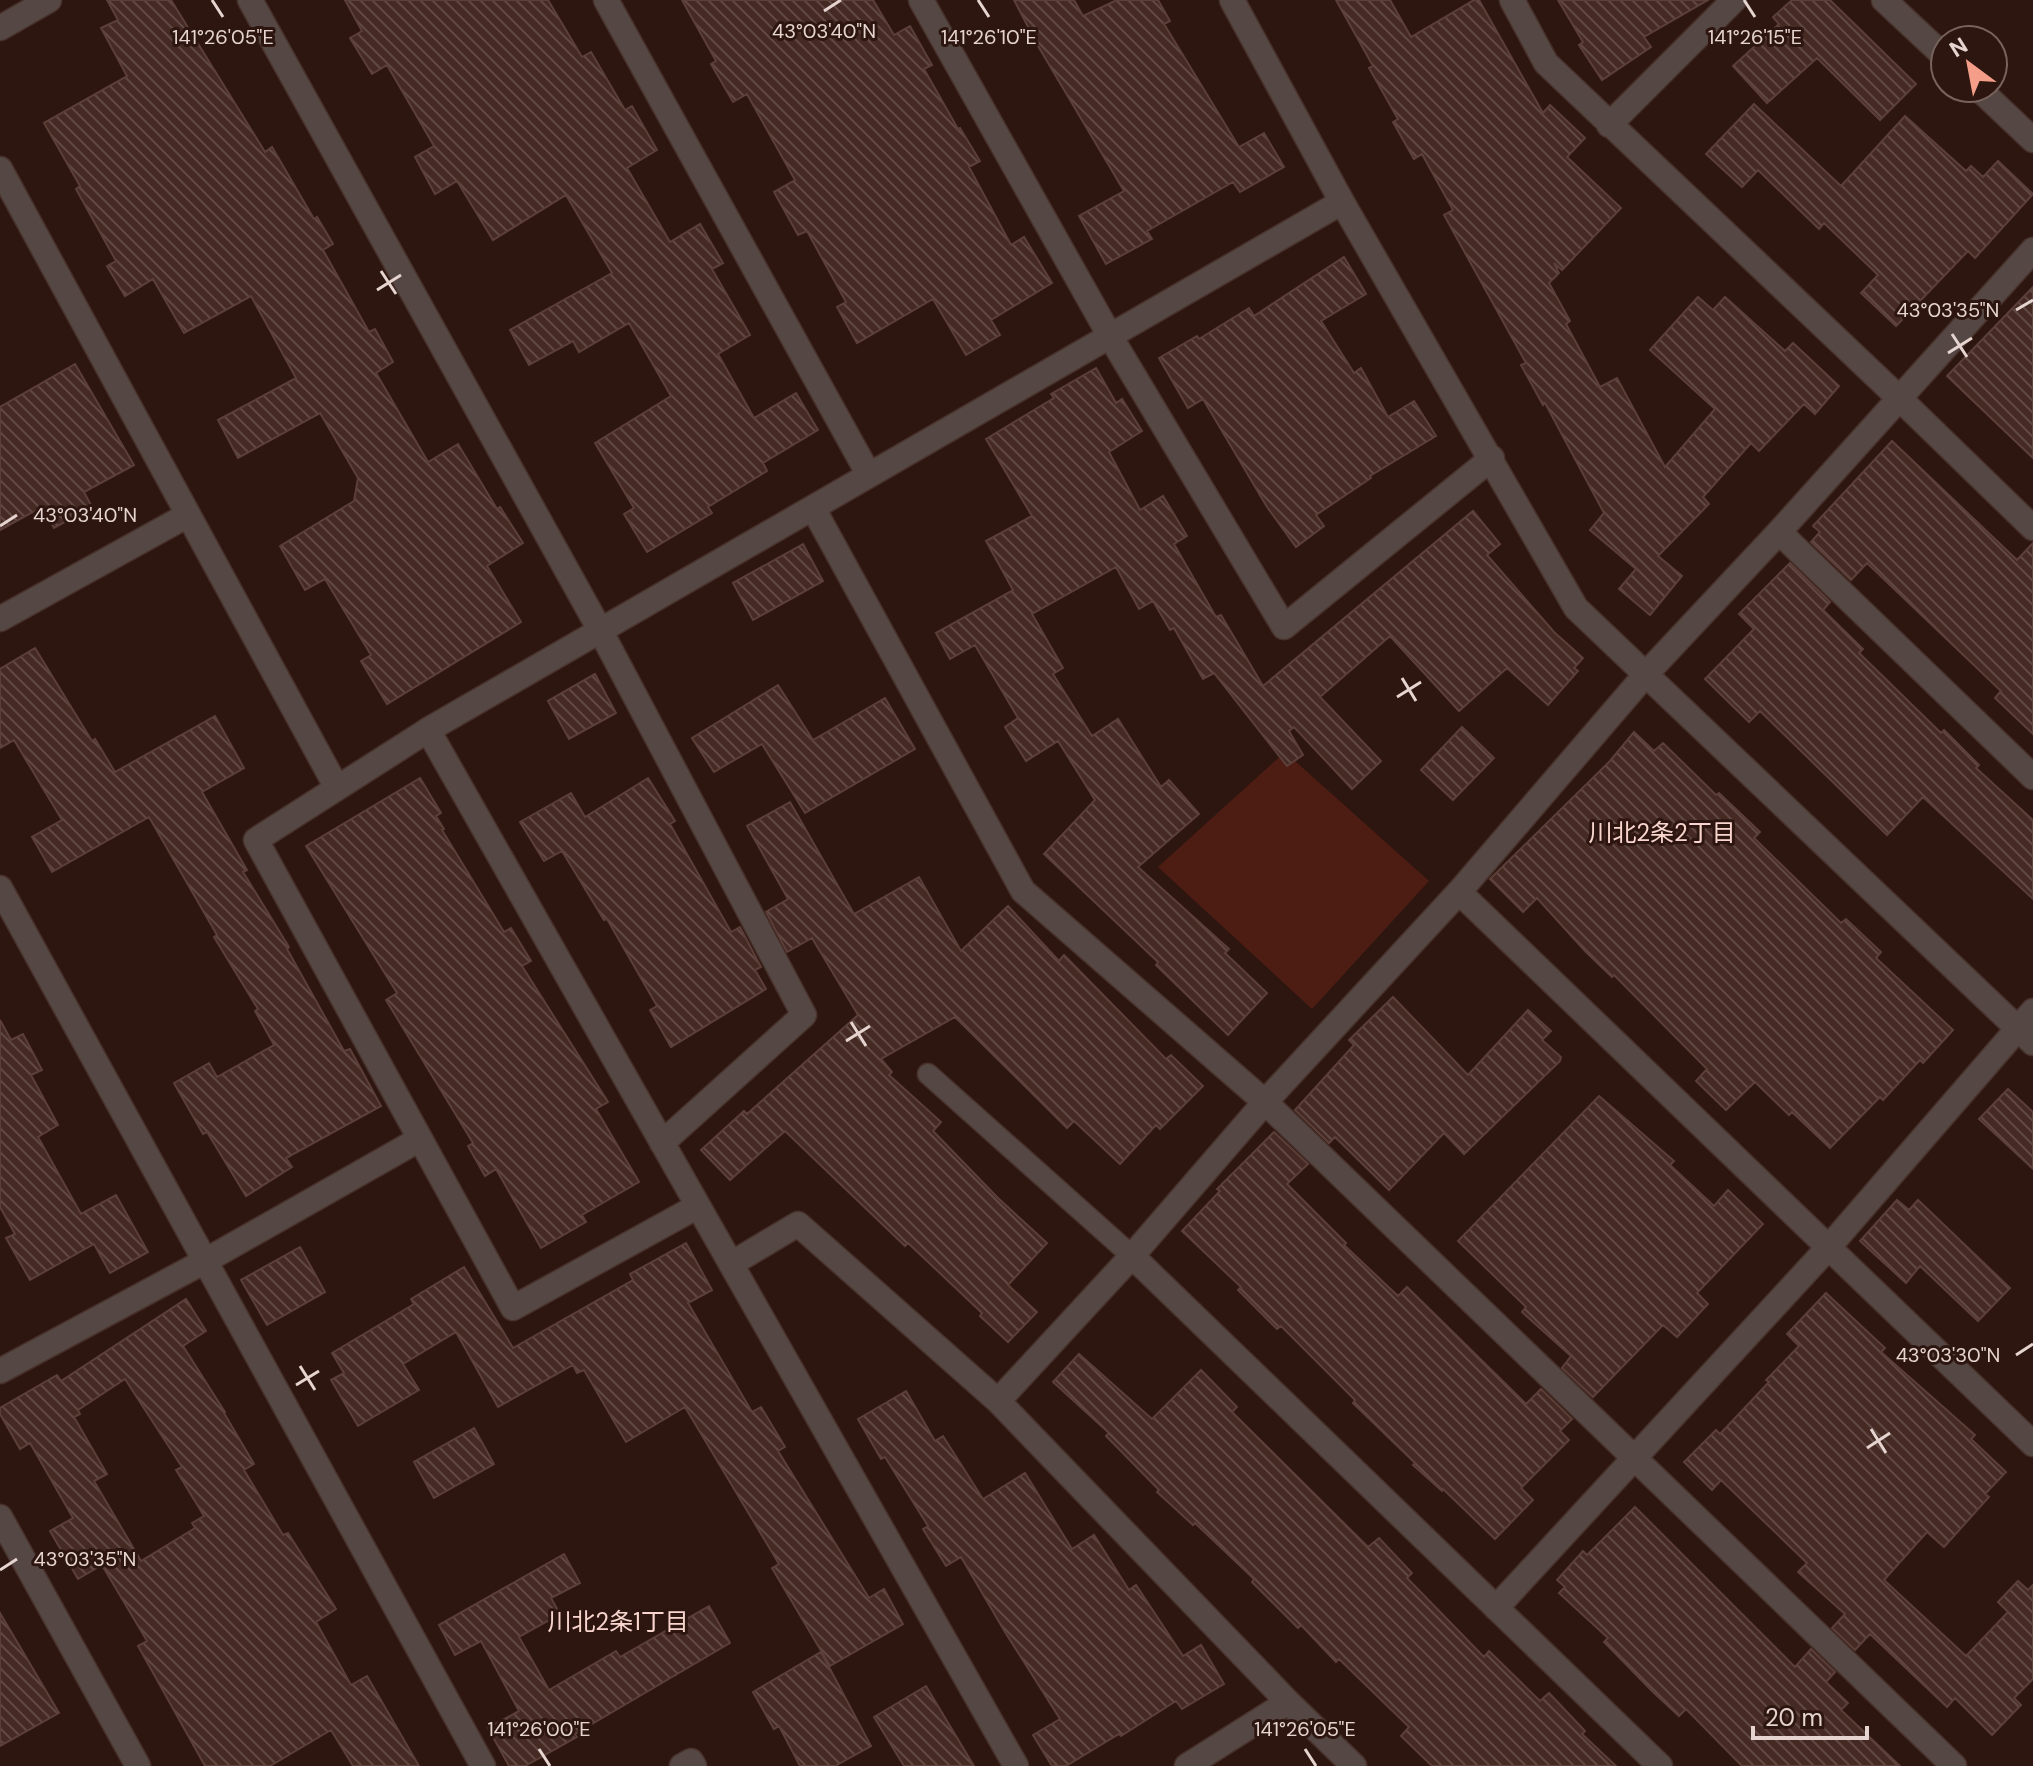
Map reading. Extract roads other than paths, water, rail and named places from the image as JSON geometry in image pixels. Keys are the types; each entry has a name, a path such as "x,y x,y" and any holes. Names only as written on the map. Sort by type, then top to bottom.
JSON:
{"street":[{"path":"0,28 49,0"},
{"path":"250,0 600,630 804,1015 662,1143"},
{"path":"606,0 869,475"},
{"path":"921,0 1110,336 1284,627 1492,458"},
{"path":"1232,0 1342,202 1576,608 2028,1027 1496,1608"},
{"path":"1512,0 1546,63 2033,528"},
{"path":"1609,125 1734,0"},
{"path":"1884,0 1929,42"},
{"path":"1995,104 2033,140"},
{"path":"0,169 337,788"},
{"path":"698,1206 513,1308 256,840 428,730 1342,202"},
{"path":"998,1401 1132,1256 1265,1102 1459,892 1646,674 1779,532 2033,250"},
{"path":"813,508 1023,891 1265,1102 1954,1766"},
{"path":"0,619 188,515"},
{"path":"1779,532 2033,777"},
{"path":"428,730 1016,1766"},
{"path":"0,888 483,1766"},
{"path":"1459,892 2033,1444"},
{"path":"0,1371 205,1261 420,1139"},
{"path":"731,1264 798,1224 998,1401 1288,1702 1354,1766"},
{"path":"1132,1256 1660,1766"},
{"path":"0,1517 138,1766"},
{"path":"1187,1766 1288,1702"},
{"path":"682,1766 691,1761 694,1766"}],"lane":[{"path":"928,1074 1132,1256"}],"district":[{"name":"川北2条2丁目","path":"1662,832"},
{"name":"川北2条1丁目","path":"618,1621"}]}
